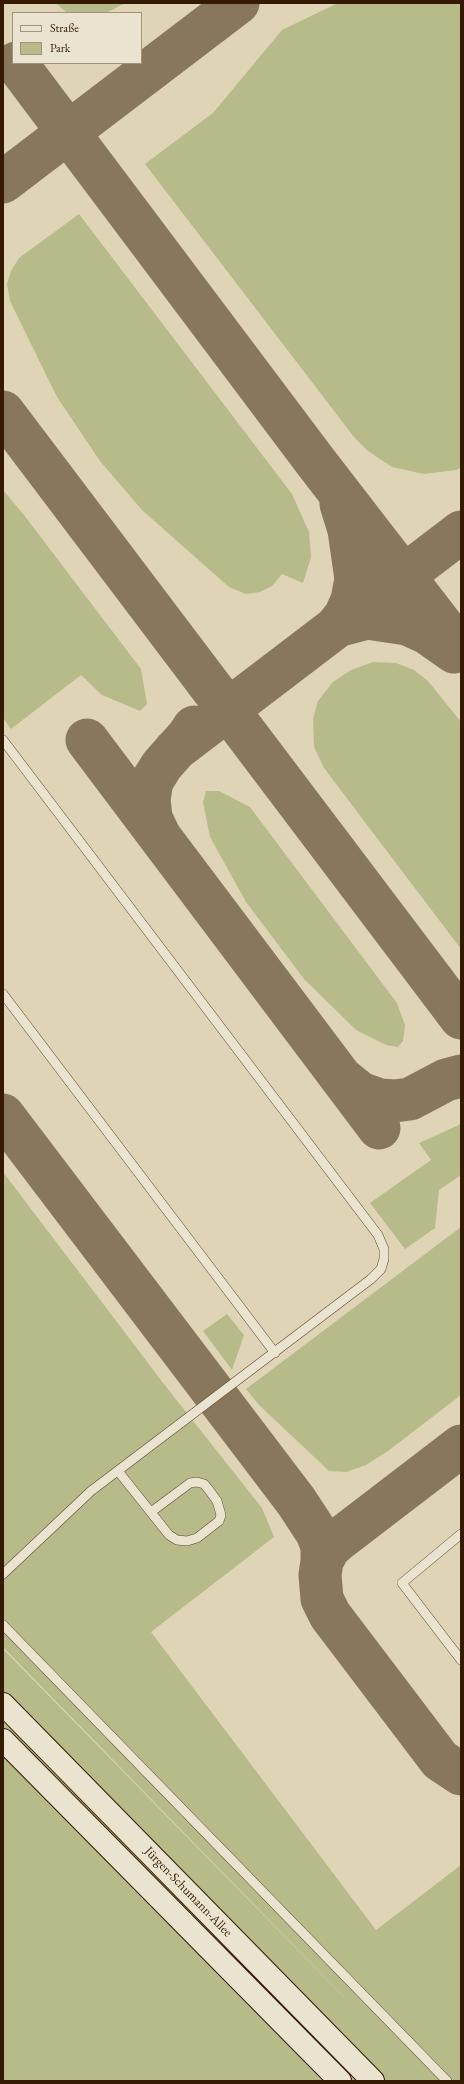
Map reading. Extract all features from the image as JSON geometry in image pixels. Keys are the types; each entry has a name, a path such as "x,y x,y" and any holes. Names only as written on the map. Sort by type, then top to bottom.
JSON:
{"street":[{"name":"Jürgen-Schumann-Allee","path":"3,1704 373,2081"},
{"name":"Jürgen-Schumann-Allee","path":"3,1740 340,2081"}],"lane":[{"path":"3,740 378,1235 384,1249 384,1259 381,1269 371,1279 81,1500 3,1574"},
{"path":"3,994 275,1353"},
{"path":"118,1471 169,1535 177,1540 188,1541 197,1538 218,1521 221,1515 218,1501 204,1484 197,1482 190,1483 151,1512"},
{"path":"461,1534 402,1583 461,1660"},
{"path":"3,1625 447,2081"}],"green space":[{"path":"56,3 125,3 108,12 66,12"},
{"path":"338,3 461,3 461,468 456,470 424,474 392,467 368,451 354,437 145,164 213,113 282,30"},
{"path":"79,214 292,494 309,532 311,557 303,583 282,574 272,586 260,592 246,594 229,587 142,510 100,461 57,397 10,301 7,284 11,271 19,258"},
{"path":"3,490 24,515 141,669 147,704 140,711 102,695 81,675 11,729 3,718"},
{"path":"373,662 396,663 414,670 428,681 461,722 461,949 324,768 314,747 313,719 318,701 333,682 351,670"},
{"path":"206,791 219,791 250,807 397,1003 405,1025 403,1041 398,1047 386,1045 356,1030 304,979 246,902 210,837 203,802"},
{"path":"461,1124 461,1175 439,1190 435,1228 405,1249 370,1203 431,1160 419,1143"},
{"path":"3,1172 167,1388 262,1508 274,1537 151,1632 376,1930 461,1865 461,2081 3,2081 3,1649 384,2038 3,1647"},
{"path":"461,1227 461,1395 388,1451 366,1465 346,1472 329,1471 259,1405 246,1389"},
{"path":"227,1314 244,1335 232,1370 203,1331"}],"taxiway":[{"path":"3,182 238,3"},
{"path":"17,64 315,461 461,650"},
{"path":"3,412 461,1018"},
{"path":"341,504 349,530 356,579 352,600 345,616 337,626 367,618 407,624 427,633 454,652"},
{"path":"175,750 461,532"},
{"path":"159,835 151,818 149,799 152,781 162,765 188,736 194,727"},
{"path":"87,740 379,1128"},
{"path":"344,1080 360,1093 380,1100 394,1101 410,1099 446,1080 461,1076"},
{"path":"3,1115 296,1501 317,1533 322,1546 322,1561"},
{"path":"461,1446 329,1548 322,1561 320,1575 322,1599 330,1615 440,1760 461,1774"}]}
